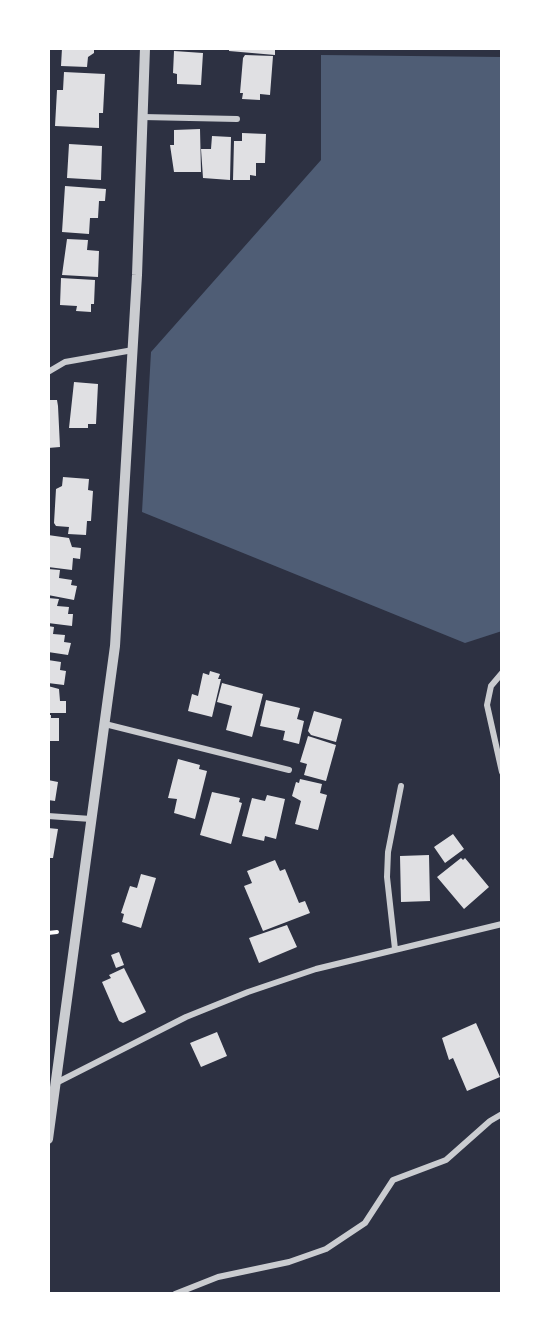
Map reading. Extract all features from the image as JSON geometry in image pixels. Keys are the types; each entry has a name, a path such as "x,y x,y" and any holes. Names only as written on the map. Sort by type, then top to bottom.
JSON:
{"street":[{"path":"48,1139 52,1085 105,724 118,609 133,350 146,48"},
{"path":"143,117 237,118"},
{"path":"48,372 65,362 133,350"},
{"path":"502,673 491,686 487,705 502,772"},
{"path":"105,724 289,770"},
{"path":"395,949 387,878 388,852 401,786"},
{"path":"48,816 91,819"},
{"path":"52,1085 186,1017 248,992 316,969 502,924"},
{"path":"175,1294 218,1277 289,1263 326,1249 364,1223 393,1180 446,1160 490,1121 502,1114"}],"water":[{"path":"321,55 502,57 502,631 465,643 142,512 151,352 321,160"}],"building":[{"path":"62,48 94,48 94,53 88,57 87,67 61,66"},
{"path":"229,48 275,48 275,55 229,51"},
{"path":"174,51 203,53 201,85 177,84 177,74 173,73"},
{"path":"245,55 273,56 270,95 260,94 260,100 242,99 243,93 240,93"},
{"path":"64,72 105,74 103,113 99,113 99,128 55,126 57,90 63,90"},
{"path":"200,129 201,172 174,172 170,145 174,145 174,130"},
{"path":"242,133 266,134 265,163 256,163 256,176 250,175 250,180 233,180 234,141 242,141"},
{"path":"212,136 231,137 230,180 203,178 201,149 211,149"},
{"path":"69,144 102,146 101,180 67,178"},
{"path":"65,186 106,189 105,201 99,201 98,218 90,218 89,234 62,232"},
{"path":"67,239 88,240 87,250 99,251 98,277 62,275"},
{"path":"61,278 95,280 94,304 91,304 91,312 76,311 77,306 60,305"},
{"path":"74,382 98,384 96,424 88,424 88,428 69,428"},
{"path":"48,400 57,400 60,447 48,448"},
{"path":"63,477 89,479 88,490 93,491 91,521 87,521 86,535 68,534 69,527 56,526 54,523 56,489 62,486"},
{"path":"48,535 69,538 72,547 81,548 80,559 73,558 72,570 48,567"},
{"path":"48,569 60,570 59,578 72,580 71,585 77,586 74,600 48,595"},
{"path":"48,598 59,599 57,606 69,607 68,614 73,614 72,626 48,623"},
{"path":"48,626 54,627 53,634 65,635 64,642 71,643 68,655 48,652"},
{"path":"48,660 61,662 60,670 66,671 64,685 48,683"},
{"path":"210,671 220,674 218,679 221,679 212,717 188,711 192,694 198,696 203,673 209,675"},
{"path":"222,683 263,694 252,737 226,730 232,706 217,702"},
{"path":"48,686 59,689 60,701 66,701 66,713 48,713"},
{"path":"266,700 300,708 297,719 304,721 299,744 283,740 285,731 260,726"},
{"path":"314,711 342,719 336,742 311,735 308,731"},
{"path":"48,715 51,715 51,718 59,718 59,741 48,741"},
{"path":"308,736 336,745 326,781 304,775 307,764 300,762"},
{"path":"178,759 200,765 199,769 207,771 195,819 174,813 177,799 168,798"},
{"path":"300,779 322,784 320,793 327,795 318,830 295,824 301,801 292,796 296,782 299,783"},
{"path":"48,780 58,782 55,801 48,800"},
{"path":"212,792 240,798 239,802 242,803 231,844 200,835"},
{"path":"267,795 285,799 276,839 265,836 264,841 242,836 252,798 265,801"},
{"path":"48,828 58,829 53,858 48,858"},
{"path":"453,834 464,849 445,863 434,847"},
{"path":"429,855 430,901 401,902 400,856"},
{"path":"461,858 463,860 465,858 489,887 464,909 437,877"},
{"path":"275,860 280,871 285,869 299,903 305,901 310,913 263,931 244,886 252,883 247,871"},
{"path":"141,874 156,878 141,928 122,922 124,914 121,913 130,886 137,888"},
{"path":"287,925 297,947 259,963 249,938"},
{"path":"119,952 124,965 116,968 111,955"},
{"path":"124,968 146,1012 123,1023 119,1021 102,982 111,978 109,975"},
{"path":"476,1023 500,1077 467,1091 453,1058 449,1060 442,1038"},
{"path":"217,1032 227,1056 201,1067 190,1043"}]}
